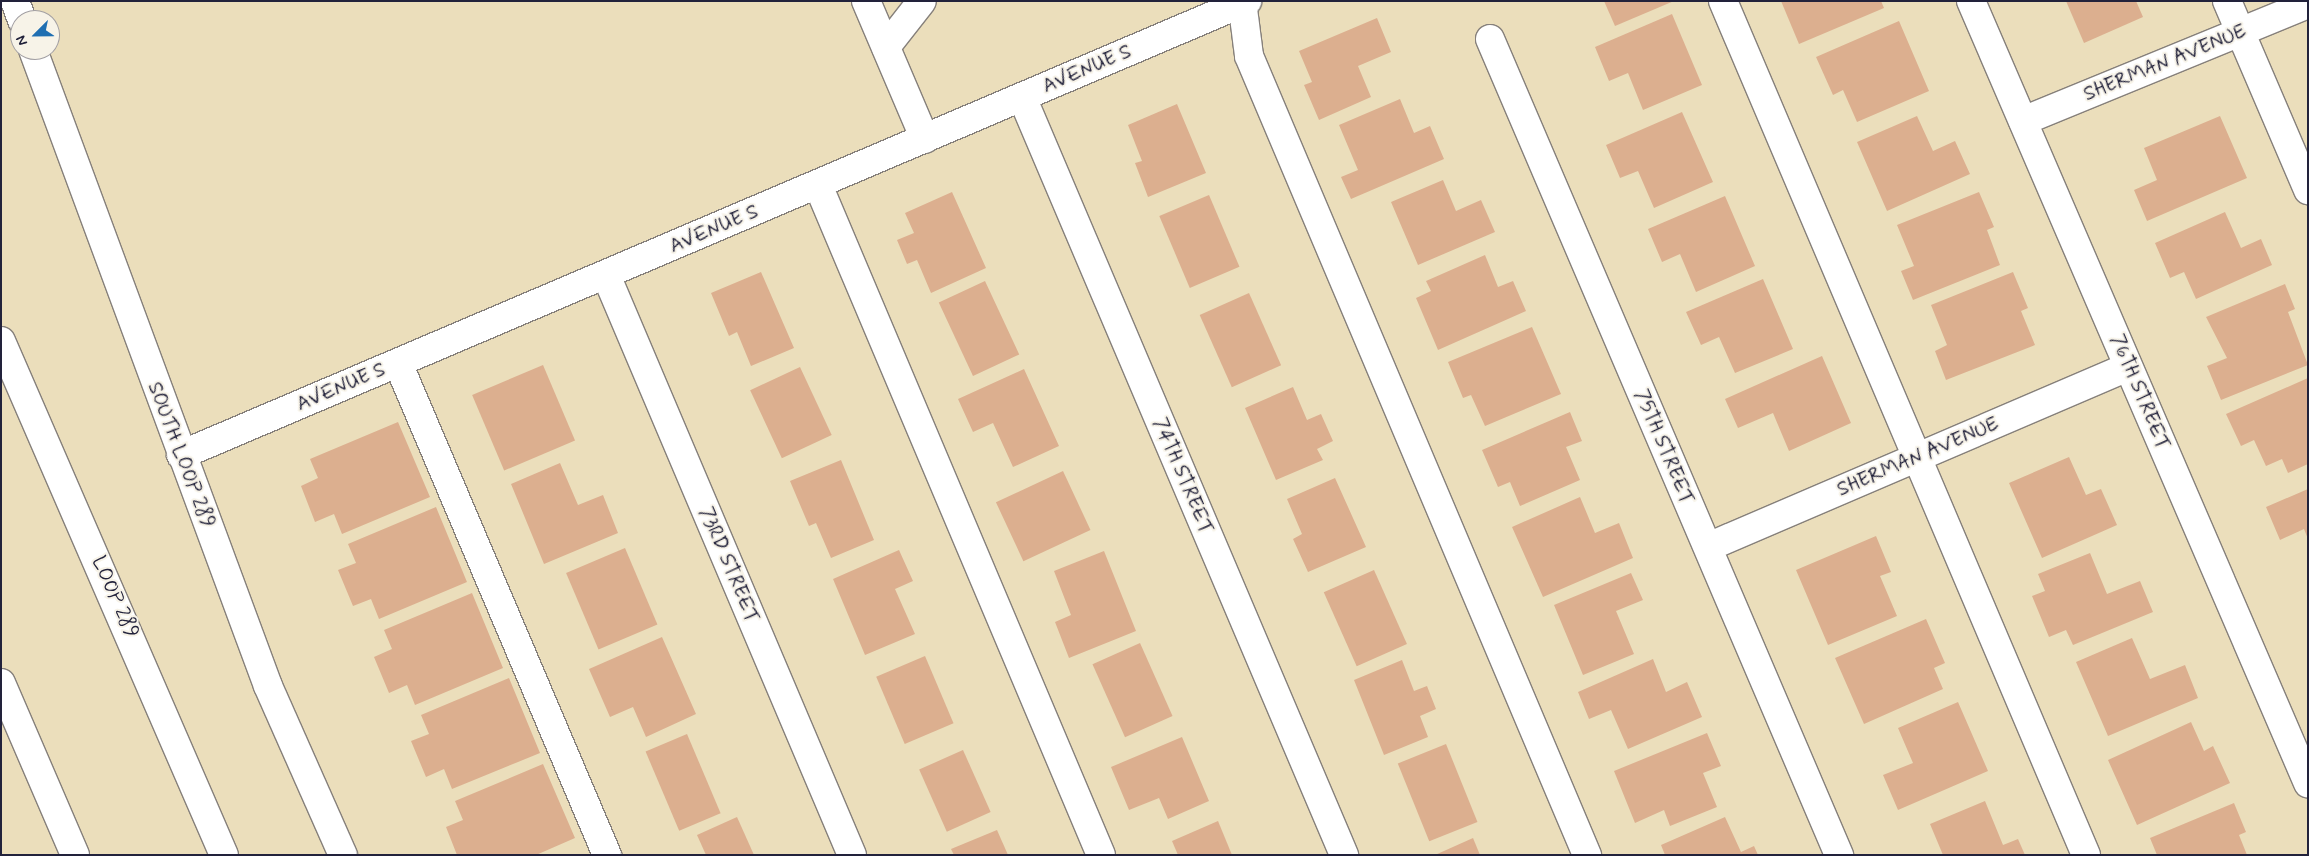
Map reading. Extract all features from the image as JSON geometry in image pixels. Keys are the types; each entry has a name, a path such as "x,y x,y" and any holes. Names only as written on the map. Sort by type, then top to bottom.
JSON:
{"main road":[{"path":"866,1 925,139"},
{"path":"886,47 922,1"},
{"path":"1723,1 2086,855"},
{"name":"76TH STREET","path":"1972,1 2308,783"},
{"path":"2227,1 2308,190"},
{"path":"1244,2 1249,56 1586,855"},
{"name":"AVENUE S","path":"181,455 606,276 1244,2"},
{"name":"SHERMAN AVENUE","path":"2023,121 2308,4"},
{"name":"75TH STREET","path":"1490,39 1839,855"},
{"name":"SOUTH LOOP 289","path":"37,60 181,455 268,686 343,855"},
{"name":"74TH STREET","path":"1022,97 1344,855"},
{"path":"818,185 1101,855"},
{"name":"73RD STREET","path":"606,276 852,855"},
{"name":"LOOP 289","path":"1,341 224,855"},
{"path":"398,363 608,855"},
{"name":"SHERMAN AVENUE","path":"1708,547 2128,367"},
{"path":"1,683 75,855"}],"building":[{"path":"1604,1 1674,1 1615,26"},
{"path":"1781,1 1881,1 1884,8 1799,44"},
{"path":"2066,1 2136,1 2143,17 2084,43"},
{"path":"1672,14 1702,85 1643,110 1628,73 1609,81 1595,47"},
{"path":"1377,18 1391,52 1358,66 1371,97 1319,120 1304,85 1312,82 1299,51"},
{"path":"1899,21 1929,91 1857,122 1843,90 1833,95 1816,57"},
{"path":"1400,99 1414,133 1430,126 1444,159 1351,199 1341,177 1358,170 1339,125"},
{"path":"1177,104 1206,173 1148,197 1135,163 1142,161 1128,125"},
{"path":"1682,112 1713,182 1654,208 1638,171 1620,178 1606,145"},
{"path":"1917,116 1933,151 1955,141 1970,174 1887,211 1857,142"},
{"path":"2220,116 2247,178 2147,221 2134,190 2157,180 2144,148"},
{"path":"1443,180 1456,211 1481,200 1495,232 1418,265 1391,202"},
{"path":"952,192 986,268 931,293 917,260 907,264 897,240 914,233 905,213"},
{"path":"1979,192 1994,227 1987,230 2000,265 1913,300 1901,271 1914,266 1897,225"},
{"path":"1209,195 1239,267 1190,288 1159,216"},
{"path":"1725,196 1755,266 1696,292 1680,254 1662,262 1648,229"},
{"path":"2225,212 2241,248 2261,239 2272,265 2196,299 2184,272 2170,278 2155,243"},
{"path":"1485,255 1498,287 1513,281 1526,311 1438,350 1416,298 1431,291 1426,281"},
{"path":"761,272 794,348 751,366 737,332 729,336 711,293"},
{"path":"2013,272 2028,308 2021,311 2035,345 1946,380 1935,351 1947,345 1931,305"},
{"path":"1763,279 1793,349 1735,373 1719,337 1701,345 1686,312"},
{"path":"985,281 1019,354 973,376 939,303"},
{"path":"2285,284 2295,309 2288,312 2308,365 2221,400 2207,366 2227,358 2206,317"},
{"path":"1249,293 1281,365 1232,387 1200,315"},
{"path":"1532,327 1561,394 1485,426 1471,395 1463,398 1448,362"},
{"path":"1822,356 1851,423 1789,451 1773,413 1738,428 1725,399"},
{"path":"543,365 575,440 504,471 472,395"},
{"path":"800,367 832,435 782,458 750,390"},
{"path":"1024,369 1059,446 1013,467 993,423 973,432 958,399"},
{"path":"2308,378 2308,464 2288,473 2282,459 2266,466 2254,440 2241,446 2226,414"},
{"path":"1293,387 1307,420 1321,414 1333,441 1317,449 1323,460 1276,480 1245,408"},
{"path":"1570,412 1582,441 1566,447 1580,480 1520,506 1510,482 1498,487 1482,450"},
{"path":"398,422 430,497 342,534 334,514 315,522 301,486 318,478 310,459"},
{"path":"2069,457 2086,495 2101,489 2117,525 2042,558 2009,483"},
{"path":"841,460 874,540 831,558 816,523 809,526 790,481"},
{"path":"560,463 578,505 603,495 618,533 544,564 511,484"},
{"path":"1063,471 1090,530 1023,561 996,502"},
{"path":"1335,478 1366,547 1308,572 1293,539 1302,534 1287,499"},
{"path":"2308,489 2308,539 2304,529 2280,540 2266,507"},
{"path":"1580,497 1595,533 1619,523 1633,558 1543,597 1512,527"},
{"path":"436,507 467,582 379,619 371,599 353,606 338,570 356,563 348,544"},
{"path":"1876,536 1891,572 1880,576 1897,616 1828,645 1796,570"},
{"path":"625,548 657,624 599,649 566,573"},
{"path":"899,550 913,581 895,589 915,634 865,655 833,579"},
{"path":"1104,551 1136,631 1069,658 1055,622 1071,615 1054,571"},
{"path":"2090,553 2107,594 2140,581 2153,612 2073,645 2066,630 2049,637 2032,596 2045,591 2038,574"},
{"path":"1374,570 1407,644 1357,666 1324,592"},
{"path":"1631,573 1643,600 1616,611 1634,654 1583,675 1554,605"},
{"path":"472,593 503,668 415,705 407,685 389,693 374,657 392,649 384,630"},
{"path":"1926,619 1945,663 1934,668 1943,689 1864,724 1835,658"},
{"path":"662,637 696,714 646,737 633,707 610,717 589,669"},
{"path":"2132,638 2150,679 2185,665 2198,698 2108,736 2076,662"},
{"path":"1140,643 1173,716 1125,737 1092,664"},
{"path":"925,656 954,723 905,744 876,677"},
{"path":"1653,659 1666,692 1687,682 1702,717 1628,749 1611,710 1589,719 1578,692"},
{"path":"1402,660 1414,691 1427,686 1436,709 1420,716 1428,737 1384,755 1354,680"},
{"path":"509,678 540,753 452,789 444,769 426,777 411,741 429,734 421,715"},
{"path":"1958,702 1988,771 1898,810 1883,775 1913,763 1898,728"},
{"path":"2191,722 2204,751 2213,746 2230,783 2137,825 2108,760"},
{"path":"1707,733 1721,766 1703,773 1717,807 1670,826 1664,810 1635,823 1614,771"},
{"path":"687,734 721,813 679,831 646,752"},
{"path":"1182,737 1209,801 1168,819 1159,798 1129,810 1111,767"},
{"path":"1446,744 1477,822 1429,841 1398,763"},
{"path":"963,750 991,812 947,832 919,770"},
{"path":"543,764 575,838 536,855 457,855 446,827 463,820 455,801"},
{"path":"1985,801 2003,845 2018,839 2025,855 1943,855 1930,824"},
{"path":"2234,803 2246,832 2239,835 2247,855 2157,855 2150,838"},
{"path":"737,817 754,855 706,855 697,835"},
{"path":"1725,817 1741,852 1754,846 1758,855 1665,855 1661,845"},
{"path":"1218,821 1232,855 1178,855 1172,841"},
{"path":"997,830 1008,855 954,855 951,849"},
{"path":"1473,838 1480,855 1435,855"}]}
